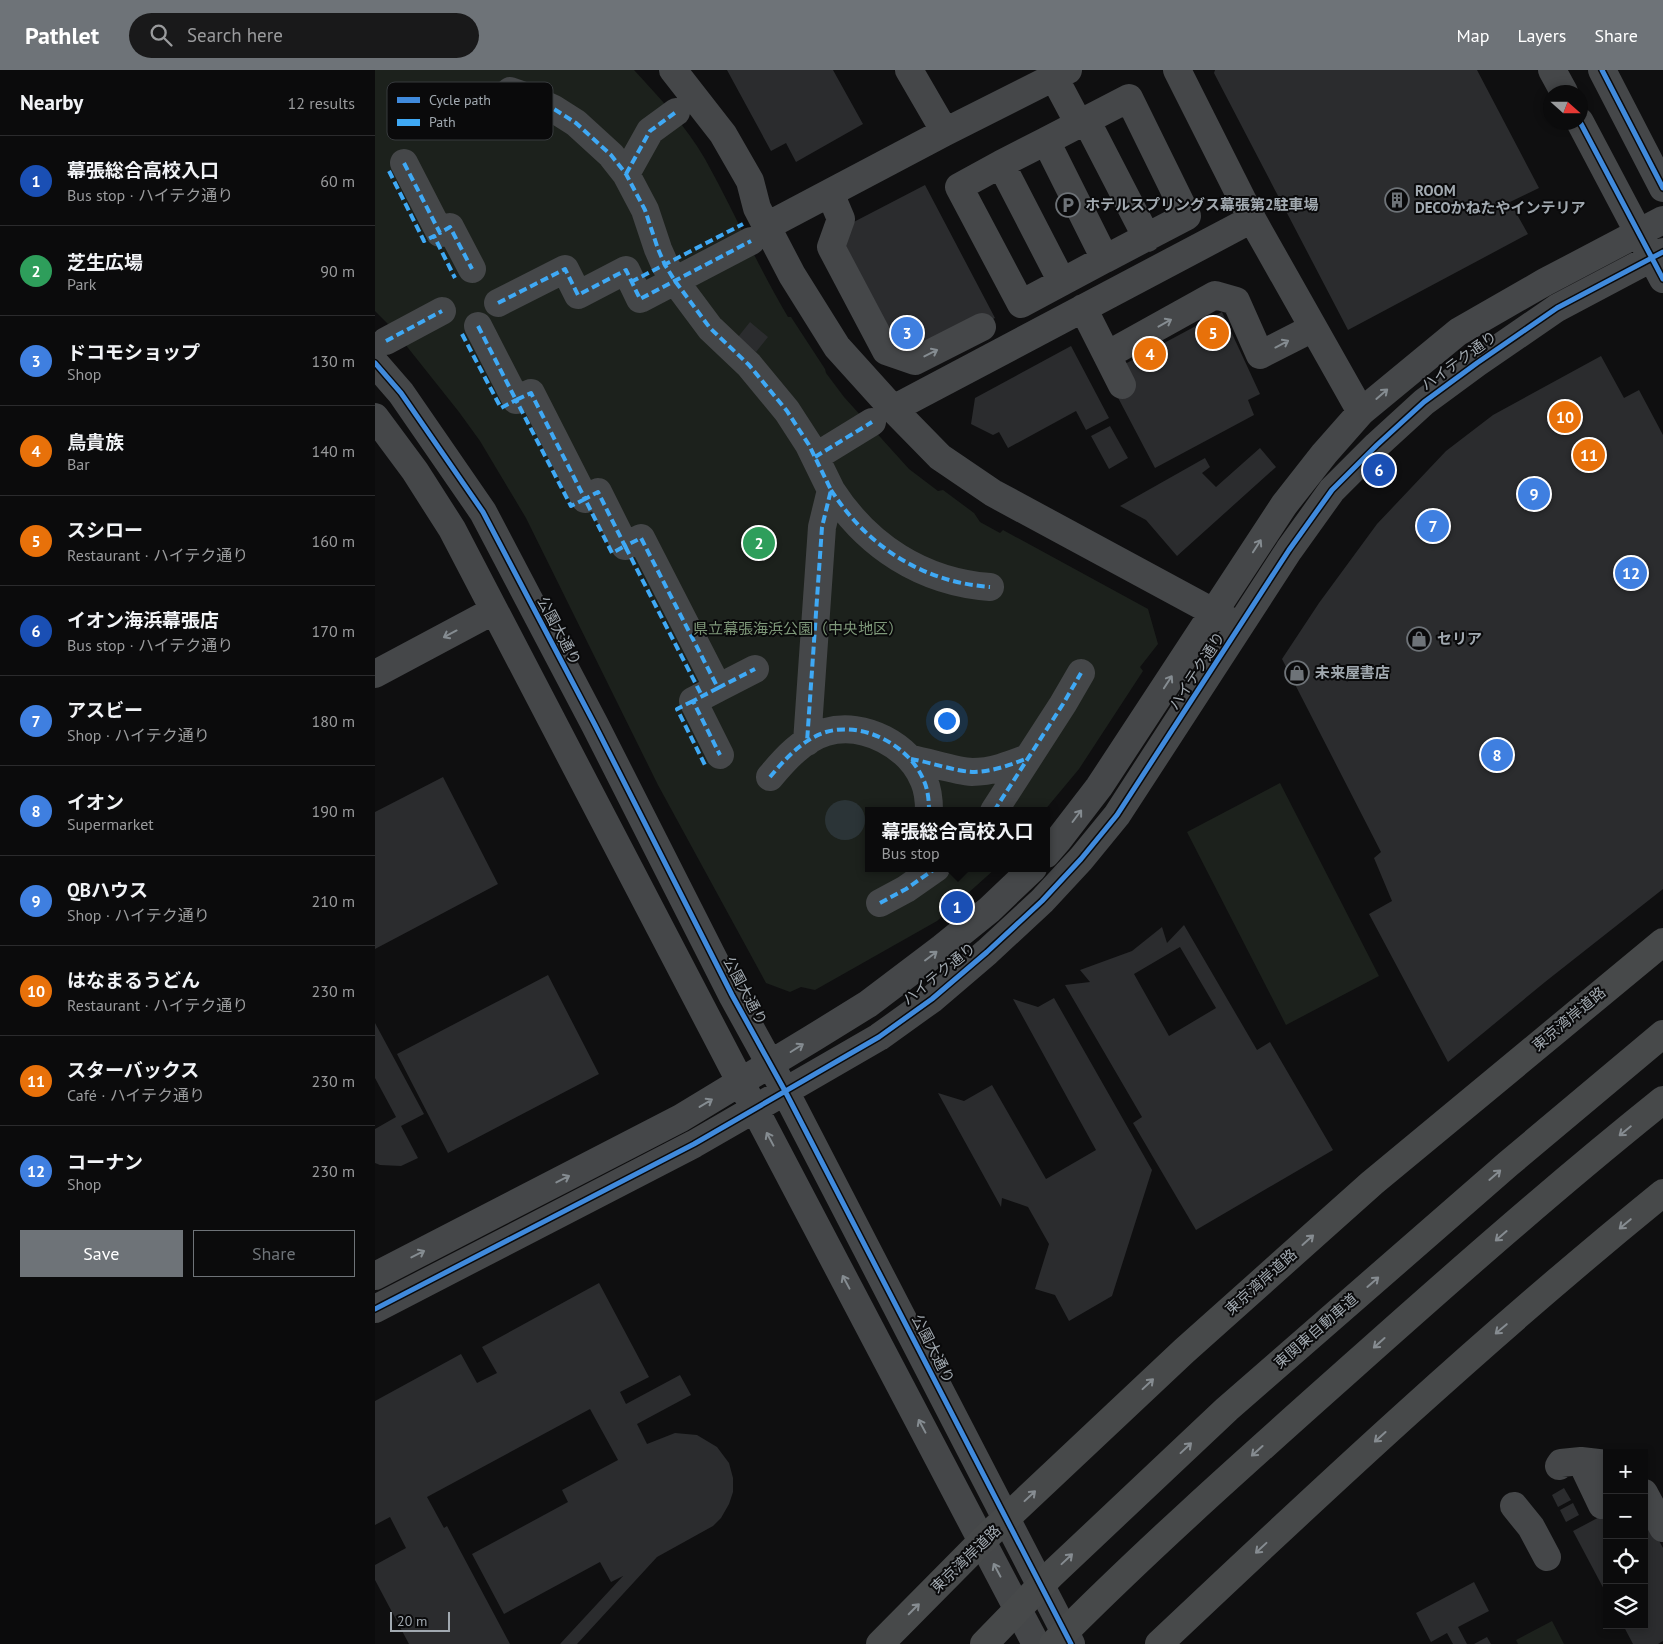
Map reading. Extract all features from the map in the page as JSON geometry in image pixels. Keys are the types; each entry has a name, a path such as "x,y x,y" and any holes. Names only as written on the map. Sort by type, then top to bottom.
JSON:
{"highway":[{"path":"1498,1078 1534,1029 1663,923"},
{"name":"東京湾岸道路","path":"880,1644 982,1541 1184,1350 1372,1183 1663,942"},
{"name":"東関東自動車道","path":"984,1644 1052,1574 1227,1409 1508,1164 1663,1034"},
{"path":"1053,1644 1111,1586 1251,1456 1523,1217 1663,1100"},
{"path":"1159,1644 1360,1456 1487,1342 1663,1193"}],"street":[{"path":"653,70 683,105 711,144 737,188 755,225 793,275 882,416 993,493 1241,626"},
{"path":"673,70 723,134 750,181 755,225"},
{"path":"909,70 945,132"},
{"path":"1177,70 1252,219 1361,412"},
{"path":"1553,70 1560,85"},
{"path":"1602,70 1663,188"},
{"path":"498,304 565,269 578,295 626,270 640,299 670,273 755,225 830,193 1063,72 1085,121 1147,238"},
{"path":"1129,98 1187,216 1021,304 959,186 1085,121 1129,98"},
{"path":"553,109 576,122 611,155 626,174 645,210 670,273 709,328 749,365 787,411 799,429 831,490 851,519 883,548 921,570 940,578 971,586 990,588"},
{"path":"626,174 650,131 676,112"},
{"path":"1584,130 1638,233 1659,263"},
{"path":"1046,142 1105,259"},
{"path":"1001,164 1062,282"},
{"path":"396,167 411,196 463,273"},
{"path":"830,193 841,219 831,247 886,351 915,361 982,326 995,354"},
{"path":"815,458 882,416 995,354 1252,219"},
{"name":"ハイテク通り","path":"1050,849 1099,787 1284,505 1324,454 1361,412 1458,332 1545,282 1663,220"},
{"name":"ハイテク通り","path":"375,1309 693,1144 879,1037 932,998 987,952 1042,901 1081,859 1117,815 1289,550 1333,490 1424,402 1477,363 1557,308 1659,263"},
{"path":"1107,355 1215,295 1235,301 1261,355 1313,328"},
{"path":"822,323 860,302"},
{"path":"1083,308 1122,384"},
{"path":"381,352 442,310"},
{"path":"470,330 484,356 517,400 531,393 552,452 585,499 612,552 641,538 656,587 674,621 704,695"},
{"name":"公園大通り","path":"381,352 401,393 483,512 595,725 732,995 785,1091 1071,1644"},
{"path":"375,417 415,471 452,529 493,611 1036,1644"},
{"path":"807,742 822,527 831,490"},
{"path":"375,674 493,611"},
{"path":"713,760 677,709 755,668"},
{"path":"997,807 1081,673"},
{"path":"770,777 780,764 807,742 827,732 844,729 862,732 881,737 908,755 925,781 928,807"},
{"path":"911,759 969,772 983,772 1028,758"},
{"path":"880,903 906,889 930,872"},
{"name":"ハイテク通り","path":"375,1276 681,1118 741,1083 867,1004 989,910 1029,872"},
{"path":"1582,1464 1601,1505"},
{"path":"1645,1494 1663,1528"},
{"path":"1514,1506 1531,1528 1547,1557"}],"green space":[{"name":"県立幕張海浜公園（中央地区）","path":"375,70 634,70 672,112 698,147 788,317 791,317 826,373 844,397 909,469 938,491 943,490 974,513 980,522 1000,533 1003,530 1148,609 1158,644 1140,667 1143,671 1079,769 1047,807 865,807 865,872 992,872 937,921 815,990 801,987 790,992 766,983 658,785 526,518 480,441 459,412 393,329 375,311"},
{"path":"1280,783 1379,976 1286,1025 1187,832"},
{"path":"1552,1621 1564,1644 1518,1644 1516,1640"}],"shaded area":[{"path":"841,800 849,800 856,803 862,809 865,820 862,831 856,837 849,840 841,840 834,837 828,831 825,824 825,816 828,809 834,803"}],"building":[{"path":"727,70 833,70 863,124 796,162 786,143 771,151"},
{"name":"ROOM DECOかねたやインテリア","path":"1215,70 1477,70 1539,188 1510,202 1528,234 1348,330 1214,73"},
{"path":"925,185 995,318 921,354 891,345 838,245 846,226"},
{"path":"1222,312 1260,394 1248,400 1254,415 1155,468 1114,390 1123,365"},
{"path":"750,322 768,337 756,352 738,337"},
{"path":"1071,346 1109,418 1086,430 1076,411 1008,448 999,432 993,435 971,424 975,398"},
{"path":"1601,356 1624,398 1639,390 1663,435 1663,889 1545,982 1448,1062 1369,914 1392,901 1374,858 1381,852 1282,659 1319,603 1377,524 1446,451 1493,415"},
{"path":"1110,426 1128,458 1109,469 1091,436"},
{"path":"1260,448 1276,467 1177,556 1146,520 1120,506 1205,458 1210,467 1202,473 1216,487"},
{"path":"443,777 498,884 375,949 375,812"},
{"path":"1184,925 1257,1050 1270,1042 1333,1150 1196,1230 1133,1123 1142,1117 1065,985 1090,982 1080,970 1132,951 1162,927 1167,943","holes":["1180,947 1216,1008 1169,1036 1134,974"]},
{"path":"548,975 599,1074 448,1153 397,1054"},
{"path":"1054,998 1152,1170 1112,1296 1069,1321 1055,1295 1035,1289 1049,1244 1028,1207 1002,1198 1001,1207 938,1093 964,1101 992,1085 1046,1179 1096,1150 1013,999 1038,1007"},
{"path":"375,1023 424,1114 401,1126 418,1158 401,1166 375,1163 375,1129 396,1117 375,1078"},
{"path":"599,1283 649,1377 620,1392 626,1404 680,1375 691,1395 637,1424 647,1444 675,1433 697,1435 717,1447 729,1463 733,1478 733,1492 729,1504 721,1518 713,1526 657,1557 577,1644 560,1644 623,1576 611,1582 600,1562 504,1614 472,1554 568,1502 562,1490 618,1460 590,1409 427,1497 444,1528 447,1526 510,1644 409,1644 375,1580 375,1565 406,1548 390,1517 375,1525 375,1401 461,1354 477,1383 497,1373 482,1347"},
{"path":"1564,1488 1571,1500 1558,1507 1552,1495"},
{"path":"1573,1503 1579,1515 1566,1522 1560,1510"},
{"path":"1603,1515 1603,1587 1573,1531"},
{"path":"1648,1520 1663,1548 1663,1641 1658,1644 1633,1644 1625,1629 1648,1629"},
{"path":"1474,1582 1489,1611 1458,1627 1467,1644 1453,1644 1447,1633 1431,1642 1416,1613"},
{"path":"1487,1637 1491,1644 1474,1644"}],"marked path":[{"path":"553,109 576,123 611,155 626,174 645,210 665,265 675,281 710,328 749,365 787,411 809,445 831,490 822,527 807,742"},
{"path":"626,174 650,131 676,112"},
{"path":"404,163 440,233 450,227 472,269"},
{"path":"389,171 424,241 434,236 455,278"},
{"path":"631,282 743,224"},
{"path":"498,303 565,269 578,295 626,270 640,299 751,241"},
{"path":"386,341 442,311"},
{"path":"478,326 516,400 531,393 585,499 598,492 625,546 641,538 718,688 693,701 720,755"},
{"path":"462,334 501,408 516,400 571,506 585,499 612,553 625,546 702,696"},
{"path":"815,457 872,422"},
{"path":"831,490 861,528 899,558 919,569 942,578 965,584 990,587"},
{"path":"718,688 755,669"},
{"path":"997,807 1081,673"},
{"path":"693,701 677,709 705,765"},
{"path":"770,777 788,757 810,739 826,732 855,730 870,733 884,739 908,757 917,768 925,784 929,807"},
{"path":"911,759 958,770 979,772 1008,766 1028,758"},
{"path":"880,903 906,889 930,872"}],"cycle path":[{"path":"1602,70 1663,188"},
{"path":"1584,130 1663,279"},
{"path":"375,1309 694,1144 879,1037 932,999 1042,901 1081,859 1117,815 1289,550 1332,490 1424,402 1477,363 1557,308 1663,252"},
{"path":"375,363 401,393 483,512 595,725 732,995 785,1091 1071,1644"}],"place":[{"name":"ROOM DECOかねたやインテリア","path":"1397,200"},
{"name":"ホテルスプリングス幕張第2駐車場","path":"1068,205"},
{"name":"ドコモショップ","path":"907,333"},
{"name":"スシロー","path":"1213,333"},
{"name":"鳥貴族","path":"1150,354"},
{"name":"はなまるうどん","path":"1565,417"},
{"name":"スターバックス","path":"1589,455"},
{"name":"イオン海浜幕張店","path":"1379,470"},
{"name":"QBハウス","path":"1534,494"},
{"name":"アスビー","path":"1433,526"},
{"name":"芝生広場","path":"759,543"},
{"name":"コーナン","path":"1631,573"},
{"name":"セリア","path":"1419,639"},
{"name":"未来屋書店","path":"1297,673"},
{"name":"イオン","path":"1497,755"},
{"name":"幕張総合高校入口","path":"957,907"}]}
